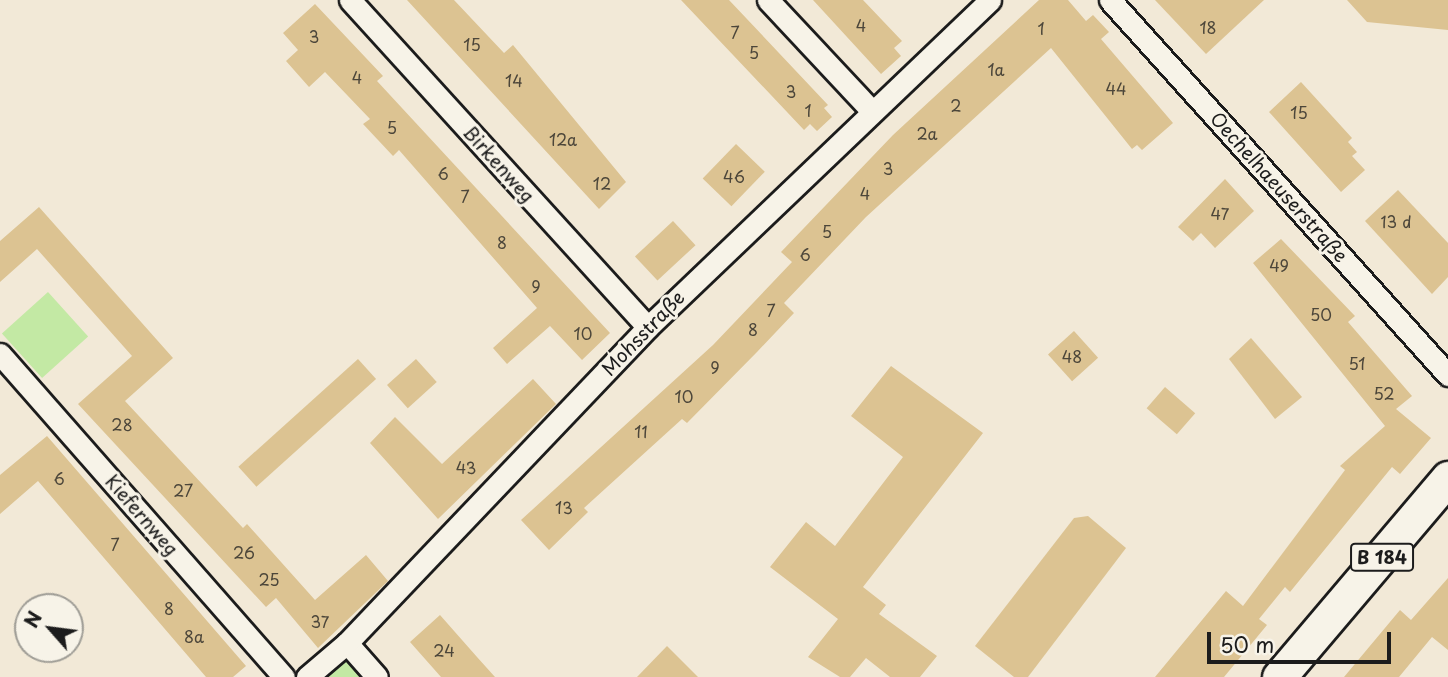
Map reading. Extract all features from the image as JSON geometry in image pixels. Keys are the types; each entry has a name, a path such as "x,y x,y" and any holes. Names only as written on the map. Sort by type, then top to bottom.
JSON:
{"main road":[{"name":"B 184","path":"1279,677 1448,478"}],"street":[{"name":"Birkenweg","path":"350,0 648,327"},
{"path":"768,0 870,109"},
{"name":"Mohsstraße","path":"307,677 347,643 648,327 870,109 990,0"},
{"name":"Oechelhaeuserstraße","path":"1110,0 1448,375"},
{"name":"Kiefernweg","path":"0,354 284,677"},
{"path":"347,643 377,677"}],"green space":[{"path":"48,292 88,337 42,378 2,333"},
{"path":"348,657 366,677 325,677"}],"building":[{"path":"407,0 454,0 504,53 513,45 626,182 599,209"},
{"path":"681,0 729,0 828,105 824,108 832,117 817,131 810,124 804,130"},
{"path":"813,0 863,0 902,41 894,48 901,56 881,74"},
{"path":"1039,0 1068,0 1086,21 1093,15 1109,32 1101,39 1173,123 1142,150 1137,145 1132,149 1051,48 866,217 784,303 794,313 757,352 687,423 682,419 584,508 588,512 549,550 521,520 713,345 792,262 781,252 893,135"},
{"path":"1155,0 1264,0 1206,54"},
{"path":"1347,0 1448,0 1448,30 1367,22"},
{"path":"315,4 383,76 377,81 610,333 582,360 550,326 507,364 493,348 537,308 399,150 393,156 363,124 370,119 325,72 309,87 286,61 298,50 283,33"},
{"path":"1301,82 1352,138 1348,142 1357,152 1352,156 1365,170 1341,192 1269,112"},
{"path":"736,144 765,172 731,206 703,179"},
{"path":"1225,179 1254,211 1215,248 1201,233 1193,241 1178,227"},
{"path":"1398,190 1448,243 1448,277 1432,294 1365,221"},
{"path":"39,207 173,358 125,401 243,528 247,524 315,600 366,555 388,581 318,648 276,598 266,607 78,404 132,356 37,249 0,282 0,241"},
{"path":"673,221 696,245 657,281 635,256"},
{"path":"1281,239 1355,316 1348,322 1412,396 1396,409 1431,438 1400,474 1392,467 1290,592 1285,587 1259,619 1267,625 1224,677 1155,677 1226,591 1243,606 1345,470 1340,466 1385,426 1253,263"},
{"path":"1074,331 1098,358 1072,381 1048,354"},
{"path":"1251,338 1302,397 1275,419 1229,359"},
{"path":"358,359 376,379 256,487 238,467"},
{"path":"416,359 437,382 408,408 387,385"},
{"path":"891,366 983,433 863,587 886,605 879,614 937,656 920,677 890,677 866,658 850,677 840,677 808,657 838,619 770,567 806,522 835,546 903,457 851,416"},
{"path":"533,379 556,404 438,519 370,443 395,417 442,464"},
{"path":"1165,387 1195,413 1177,434 1147,408"},
{"path":"47,436 246,666 233,677 206,677 38,481 0,514 0,475"},
{"path":"1088,516 1126,548 1028,677 1014,677 975,646 1074,518"},
{"path":"1448,578 1448,650 1432,637 1399,677 1344,677 1400,610 1411,620"},
{"path":"440,615 495,677 441,677 410,642"},
{"path":"667,646 698,677 637,677"}]}
